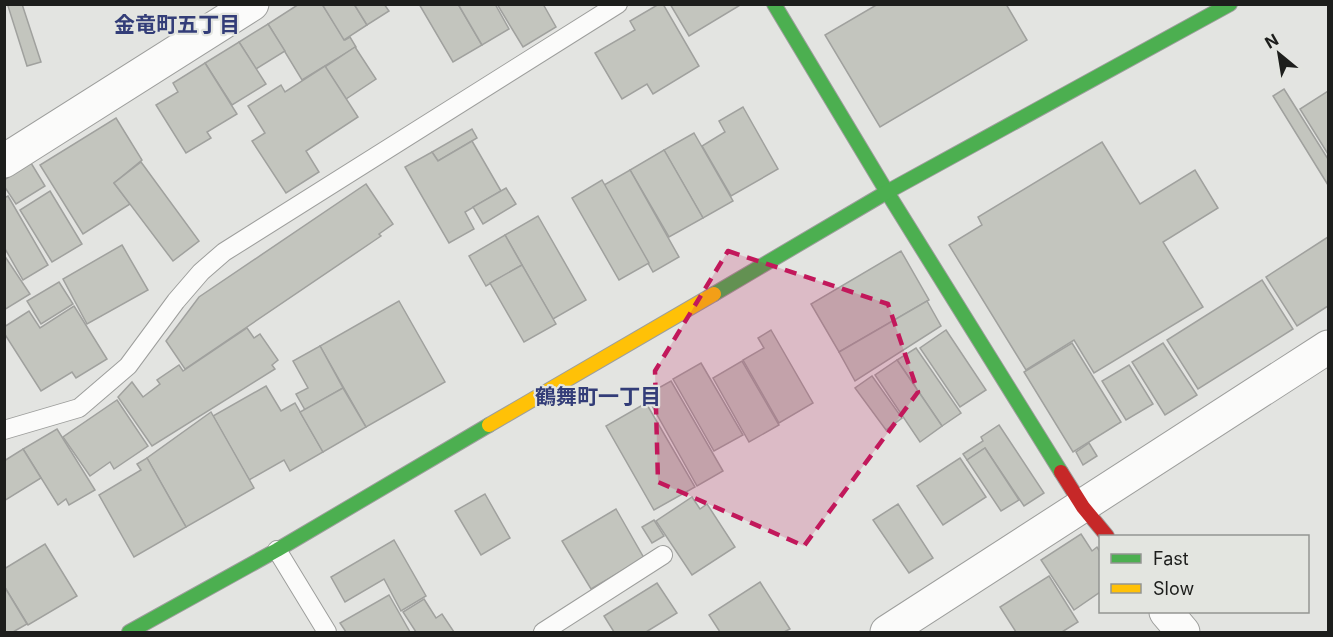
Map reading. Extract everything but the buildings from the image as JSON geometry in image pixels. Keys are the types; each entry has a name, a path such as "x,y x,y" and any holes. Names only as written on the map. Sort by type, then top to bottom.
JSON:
{"street":[{"path":"4,161 252,4"},
{"path":"774,4 887,192 1083,507 1105,535"},
{"path":"129,633 277,550 887,192 1230,4"},
{"path":"887,633 1329,347"},
{"path":"1167,613 1183,633"}],"lane":[{"path":"4,430 79,408 128,366 176,301 201,272 225,252 618,4"},
{"path":"277,550 327,633"},
{"path":"543,633 663,555"}],"highlighted area":[{"path":"728,251 888,304 918,392 804,546 658,482 655,371"}],"traffic: fast":[{"path":"774,4 887,192 1061,472"},
{"path":"714,294 887,192 1230,4"},
{"path":"129,632 277,550 489,425"}],"traffic: slow":[{"path":"489,425 714,294"}],"traffic: jam":[{"path":"1061,472 1083,507 1106,535"}],"district":[{"name":"金竜町五丁目","path":"177,24"},
{"name":"鶴舞町一丁目","path":"598,396"}]}
